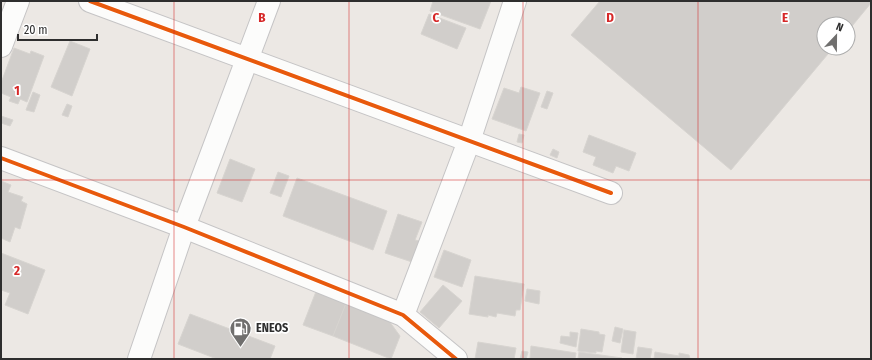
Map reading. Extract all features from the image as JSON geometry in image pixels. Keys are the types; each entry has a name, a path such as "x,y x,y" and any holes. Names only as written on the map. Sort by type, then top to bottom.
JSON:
{"street":[{"path":"1,46 18,1"},
{"path":"90,1 611,193"},
{"path":"139,359 184,227 269,1"},
{"path":"403,315 469,141 515,1"},
{"path":"1,158 184,227 403,315 456,359"}],"building":[{"path":"433,1 491,1 480,29 430,11"},
{"path":"600,1 871,1 856,21 856,16 816,16 816,56 826,56 731,170 571,35"},
{"path":"429,14 466,28 457,49 421,34"},
{"path":"70,41 90,49 72,96 51,87"},
{"path":"14,48 30,54 31,51 44,56 27,102 20,99 18,104 9,101 11,97 1,93 1,83"},
{"path":"521,87 540,93 526,131 492,119 504,88 519,93"},
{"path":"547,91 553,93 547,109 541,107"},
{"path":"33,92 40,95 34,112 26,110"},
{"path":"67,104 72,106 68,117 62,115"},
{"path":"1,116 13,120 10,126 1,123"},
{"path":"519,134 524,135 522,143 517,142"},
{"path":"589,135 636,153 629,171 616,166 613,173 593,165 596,157 583,152"},
{"path":"553,149 559,152 557,158 550,155"},
{"path":"230,159 255,169 242,202 217,193"},
{"path":"278,172 289,176 281,197 270,193"},
{"path":"297,178 387,211 373,250 283,216"},
{"path":"1,181 11,185 8,192 23,197 21,201 27,204 20,229 15,227 10,242 1,238"},
{"path":"398,214 422,222 415,240 419,241 412,262 385,253"},
{"path":"444,250 471,260 462,287 434,277"},
{"path":"1,253 45,270 28,314 5,305 10,293 1,290"},
{"path":"475,276 524,284 520,310 516,310 515,316 497,313 496,317 469,314"},
{"path":"443,285 462,301 439,328 420,312"},
{"path":"317,289 347,301 333,336 303,325"},
{"path":"527,289 540,291 539,304 525,301"},
{"path":"347,301 384,314 400,336 391,359 333,336"},
{"path":"190,314 275,346 270,359 217,359 178,344"},
{"path":"615,327 623,329 620,343 612,341"},
{"path":"581,329 599,332 599,334 605,335 602,352 596,351 596,353 578,351"},
{"path":"624,330 636,332 633,354 621,352"},
{"path":"570,332 578,333 576,347 560,343 561,336 570,337"},
{"path":"478,342 516,348 514,359 475,359"},
{"path":"531,346 576,353 575,359 530,359"},
{"path":"638,347 652,349 650,359 636,359"},
{"path":"522,351 528,352 526,359 520,359"},
{"path":"579,352 622,358 622,359 578,359"},
{"path":"655,352 679,356 679,353 689,355 690,359 654,359"}],"cycle path":[{"path":"90,1 611,193"},
{"path":"1,158 184,227 403,315 456,359"}],"place":[{"name":"ENEOS","path":"241,348"}]}
